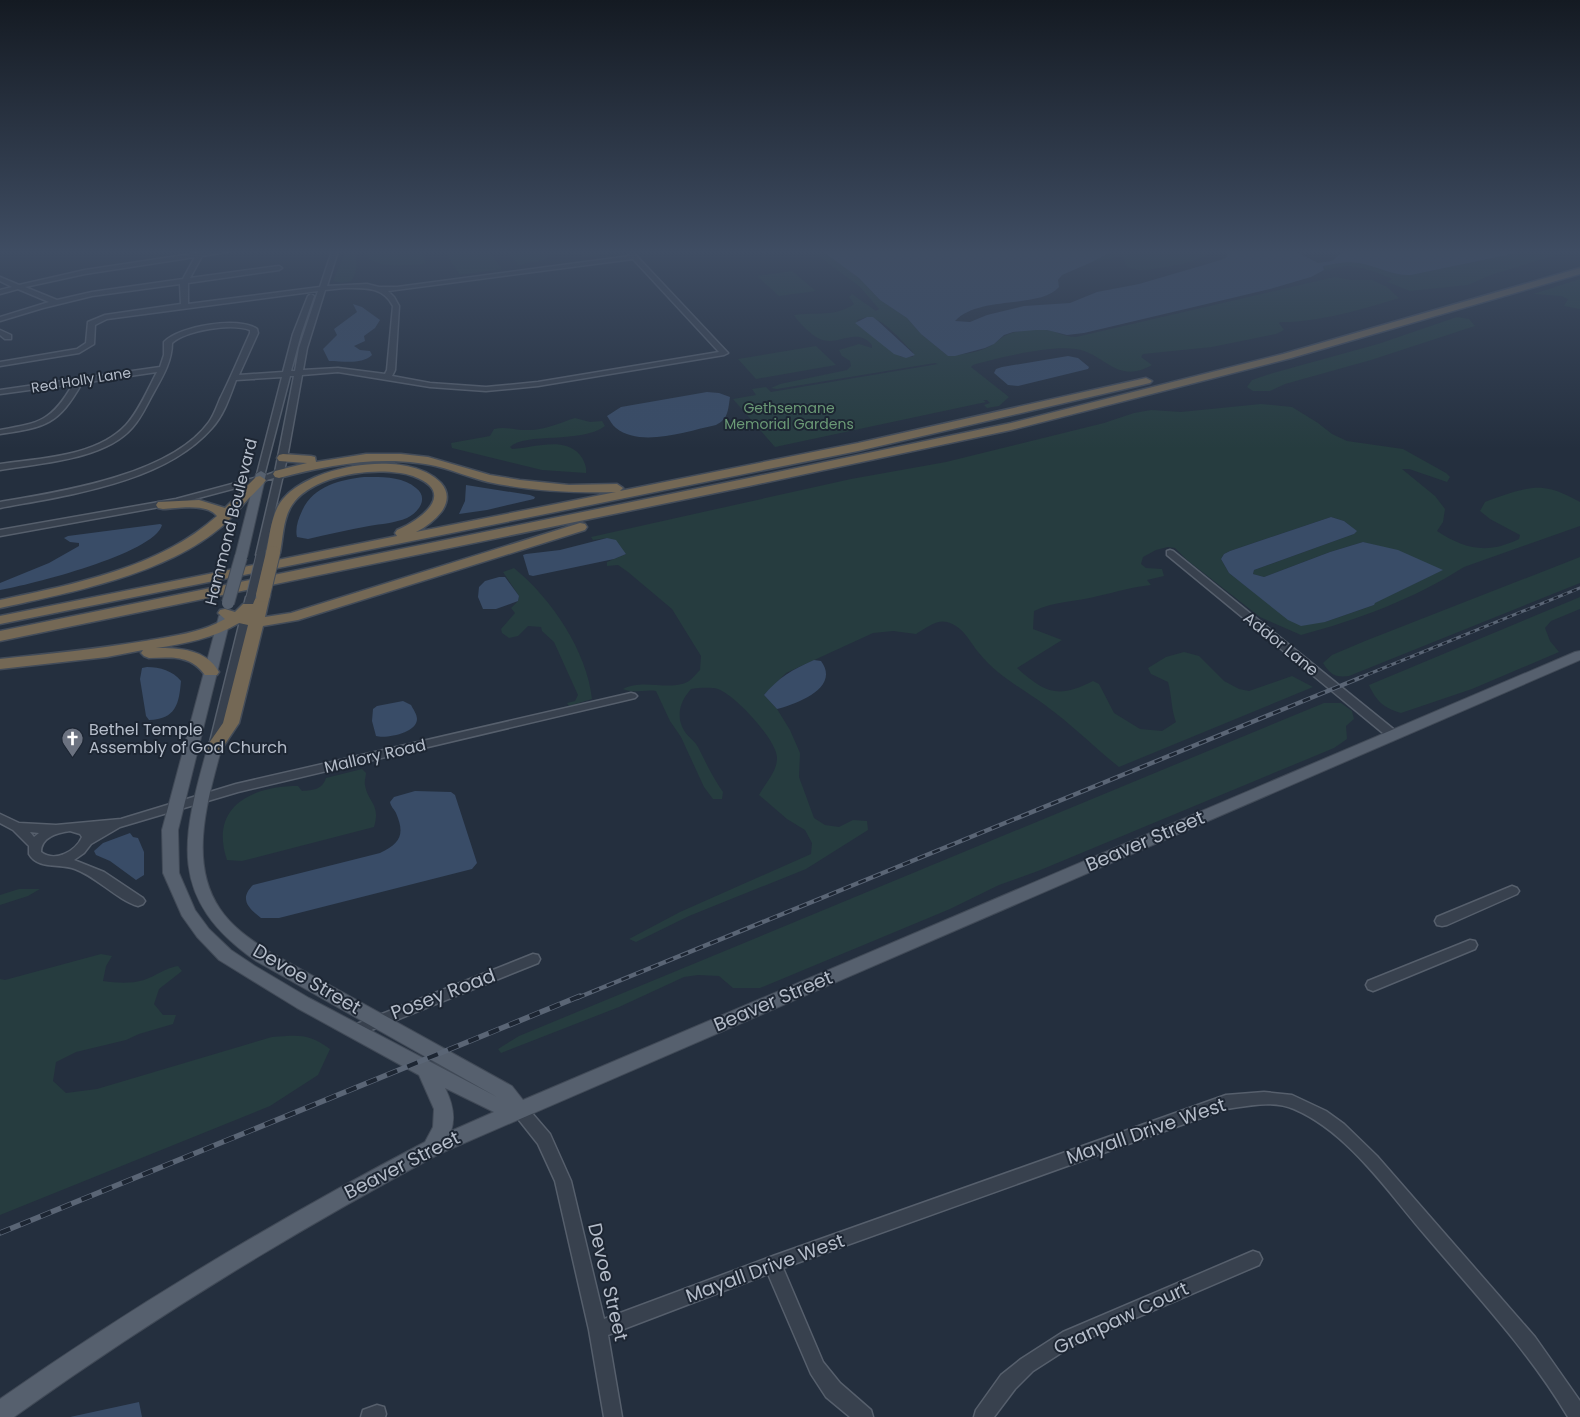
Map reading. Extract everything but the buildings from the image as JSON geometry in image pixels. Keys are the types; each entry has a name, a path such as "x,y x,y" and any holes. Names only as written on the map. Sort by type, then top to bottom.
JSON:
{"highway":[{"path":"0,636 752,475 1222,362 1386,317"},
{"path":"0,620 297,560 752,475 1092,407 1287,356 1421,317"},
{"path":"283,458 314,460 358,456 431,461 512,483 587,489 631,487 721,471 752,475"},
{"path":"279,474 333,461 388,457"},
{"path":"215,746 231,723 250,646 241,612 267,554 283,508 287,502 305,487 322,479 363,469 394,468 424,476 435,484 441,492 439,507 430,518 416,527 394,535 297,560"},
{"path":"250,646 266,630 293,616 752,475"},
{"path":"0,604 84,585 130,570 180,547 225,517 260,477"},
{"path":"163,505 185,503 203,505 220,510 225,517"},
{"path":"0,664 107,652 184,639 241,612 293,616"},
{"path":"107,652 161,653 190,656 203,661 208,665 211,672"}],"main road":[{"name":"Hammond Boulevard","path":"176,805 211,672 241,612 241,557 260,477"},
{"name":"Beaver Street","path":"0,1413 106,1339 206,1274 338,1197 432,1148 1580,655"},
{"name":"Hammond Boulevard","path":"202,797 215,746"},
{"name":"Devoe Street","path":"202,797 194,834 196,868 201,886 218,917 231,933 262,956 506,1092 519,1110"},
{"name":"Devoe Street","path":"176,805 170,830 172,873 188,912 204,934 225,955 354,1031 426,1070 493,1104 519,1110"},
{"path":"426,1070 442,1100 445,1118 442,1133 432,1148"}],"street":[{"path":"0,364 79,351 90,344 90,326 101,318 107,317"},
{"name":"Hammond Boulevard","path":"260,477 297,334 306,317"},
{"name":"Hammond Boulevard","path":"267,554 279,474 303,348 312,317"},
{"path":"234,378 349,372 457,388 500,388 538,384 724,353 690,317"},
{"path":"388,377 391,370 395,318"},
{"path":"0,467 71,454 90,449 114,438 132,423 168,358 168,340 174,336 227,326 250,326 253,329 254,333 213,421 193,442 148,467 104,483 71,492 0,506"},
{"path":"0,332 8,337"},
{"name":"Red Holly Lane","path":"0,392 162,369"},
{"path":"0,432 35,426 52,419 79,381"},
{"path":"28,528 279,474"},
{"path":"0,533 163,505 260,477"},
{"name":"Addor Lane","path":"1170,553 1392,735"},
{"name":"Hammond Boulevard","path":"215,746 241,612"},
{"name":"Mallory Road","path":"56,830 121,823 202,797 631,696"},
{"path":"0,818 17,827 35,845"},
{"name":"Mallory Road","path":"55,861 68,857 121,823"},
{"path":"17,827 56,830"},
{"path":"81,828 87,834 81,858 87,869"},
{"path":"56,830 43,836 35,845 34,854 38,858 69,861 87,869 138,901"},
{"path":"1442,921 1512,891"},
{"path":"1372,985 1470,945"},
{"name":"Posey Road","path":"354,1031 533,959"},
{"name":"Mayall Drive West","path":"598,1330 773,1264 1226,1102 1260,1098 1287,1099 1309,1110 1355,1143 1532,1346 1580,1417"},
{"name":"Devoe Street","path":"519,1110 544,1138 563,1181 598,1330 613,1417"},
{"name":"Granpaw Court","path":"982,1417 1008,1382 1027,1365 1069,1338 1253,1259"},
{"path":"773,1264 816,1368 832,1390 864,1417"}],"green space":[{"name":"Gethsemane Memorial Gardens","path":"796,317 867,317 857,320 859,326 901,357 913,357 913,352 898,336 880,321 868,317 906,317 921,334 948,356 982,350 1006,335 1029,330 1042,329 1076,337 1161,317 1328,317 1280,322 1284,330 1276,334 1212,347 1143,354 1141,357 1152,365 1131,372 1115,368 1093,355 1074,349 1060,348 1029,352 997,359 971,367 1009,397 999,406 987,408 984,405 990,403 987,400 983,400 986,402 775,447 733,399 756,395 752,389 766,387 771,392 938,364 777,389 771,388 780,384 847,370 851,366 850,361 842,356 839,350 859,344 872,348 872,345 860,337 834,341 820,339"},
{"path":"1457,317 1469,319 1475,326 1371,360 1285,384 1270,391 1253,391 1247,387 1252,380 1273,373 1378,344"},
{"path":"816,346 836,365 756,379 738,359"},
{"path":"1261,404 1292,407 1332,434 1347,441 1403,449 1450,477 1447,482 1409,469 1402,469 1435,496 1445,509 1443,522 1437,531 1468,546 1477,548 1497,547 1519,539 1520,535 1490,519 1480,511 1485,502 1529,488 1553,490 1580,502 1580,526 1464,567 1425,589 1385,607 1343,623 1301,635 1260,617 1187,560 1175,548 1168,547 1156,550 1143,557 1141,564 1146,568 1162,569 1164,576 1147,580 1151,585 1057,603 1034,611 1033,629 1062,640 1017,668 1036,683 1052,691 1070,690 1093,681 1099,684 1114,713 1140,729 1162,731 1176,722 1168,682 1151,674 1148,668 1166,657 1184,652 1199,656 1224,681 1239,689 1249,691 1292,676 1313,687 1119,767 1055,712 994,668 979,653 966,635 953,624 943,621 939,622 916,634 893,631 873,633 786,673 764,695 777,709 790,730 800,753 799,777 814,818 825,825 839,827 853,820 867,821 868,830 806,869 689,916 636,942 629,939 680,912 811,854 812,843 805,830 787,819 759,795 771,777 777,763 775,750 754,719 734,700 718,689 691,689 680,709 682,726 697,745 723,792 722,799 713,799 704,787 681,737 670,721 656,691 631,691 623,689 639,685 682,684 689,681 700,670 701,656 672,609 618,565 607,566 607,562 626,554 607,538 593,540 591,537 851,479 946,462 1104,423 1134,413 1151,410 1181,412","holes":["1331,517 1344,521 1356,531 1354,534 1254,570 1253,574 1264,577 1330,552 1363,542 1382,547 1442,570 1374,603 1374,605 1325,622 1277,610 1229,573 1221,559 1224,554 1230,551"]},
{"path":"575,418 590,422 602,421 605,426 583,435 528,440 510,447 512,449 548,444 566,446 573,449 583,459 586,473 542,470 452,448 451,443 490,436 494,429 539,429"},
{"path":"1580,557 1580,583 1349,676 1333,674 1323,663 1332,655 1365,641"},
{"path":"514,568 541,594 565,627 583,662 592,699 569,706 567,703 575,701 578,695 554,642 542,631 541,627 528,626 518,636 509,638 502,633 501,629 515,613 511,608 518,601 519,596 503,572"},
{"path":"1580,597 1580,609 1551,621 1545,628 1550,641 1559,652 1472,689 1401,713 1381,703 1369,685"},
{"path":"1324,703 1341,703 1352,711 1354,719 1346,726 1347,739 1334,748 1038,871 999,885 950,909 760,988 733,988 719,976 698,975 684,977 619,1007 501,1053 498,1049 519,1036"},
{"path":"362,769 366,773 365,784 375,808 376,819 374,827 242,861 227,860 223,842 224,826 229,813 238,803 250,795 281,787 298,786 302,791 313,790 320,787 326,778"},
{"path":"19,889 40,889 28,896 0,905 0,895"},
{"path":"101,954 112,956 106,966 103,981 124,983 139,981 178,966 182,971 159,989 154,1004 163,1015 176,1015 173,1024 126,1040 76,1052 56,1062 53,1081 66,1093 97,1089 272,1037 303,1036 316,1040 330,1049 318,1075 270,1106 0,1215 0,979 5,980"}],"water":[{"path":"350,317 376,317 380,320 375,328 364,336 365,341 354,346 360,350 370,351 372,355 358,361 329,361 323,349 337,335 334,329"},
{"path":"867,317 873,317 915,355 906,358 894,354 855,323"},
{"path":"906,317 960,317 955,321 970,322 982,317 1151,317 1084,333 1067,335 1047,330 1013,332 1004,335 994,344 985,348 955,356 948,356 921,334"},
{"path":"1068,356 1078,358 1089,367 1088,369 1018,386 1008,385 994,373 996,369 1002,367"},
{"path":"707,392 719,393 730,397 725,417 716,425 678,434 638,437 626,434 616,428 607,416 621,407"},
{"path":"364,477 392,478 410,484 422,496 419,509 407,518 398,521 308,539 297,537 299,517 307,502 313,496 320,490 337,482"},
{"path":"466,485 535,497 534,499 487,510 459,514 465,501"},
{"path":"1331,517 1344,521 1357,531 1354,534 1254,570 1253,574 1264,577 1330,552 1363,542 1398,550 1443,570 1374,605 1325,622 1301,626 1288,620 1229,573 1221,559 1224,554 1230,551"},
{"path":"162,525 154,536 137,547 115,557 62,575 0,590 0,583 49,563 79,546 79,543 70,542 64,538 68,536"},
{"path":"607,538 616,540 626,554 614,559 533,576 529,575 523,555 560,550"},
{"path":"505,577 519,596 518,601 496,609 483,609 478,597 479,587 485,581"},
{"path":"814,660 821,661 826,671 821,687 805,699 777,709 764,695 786,674"},
{"path":"142,668 166,670 181,681 179,697 174,709 165,717 158,719 149,720 146,716 140,679"},
{"path":"403,701 411,705 415,712 416,724 400,734 387,737 376,736 372,721 373,709 377,706"},
{"path":"415,791 451,792 455,795 477,863 472,869 279,918 261,918 249,907 246,899 253,885 380,853 393,845 399,837 400,827 399,820 390,802 394,797"},
{"path":"130,833 133,837 138,838 144,852 144,875 136,880 110,861 96,855 94,851 103,843"},
{"path":"139,1402 142,1417 70,1417"}],"railway":[{"path":"1359,678 1580,588"},
{"path":"577,998 1362,677"},
{"path":"0,1233 580,996"}],"place":[{"name":"Bethel Temple Assembly of God Church","path":"73,757"}]}
